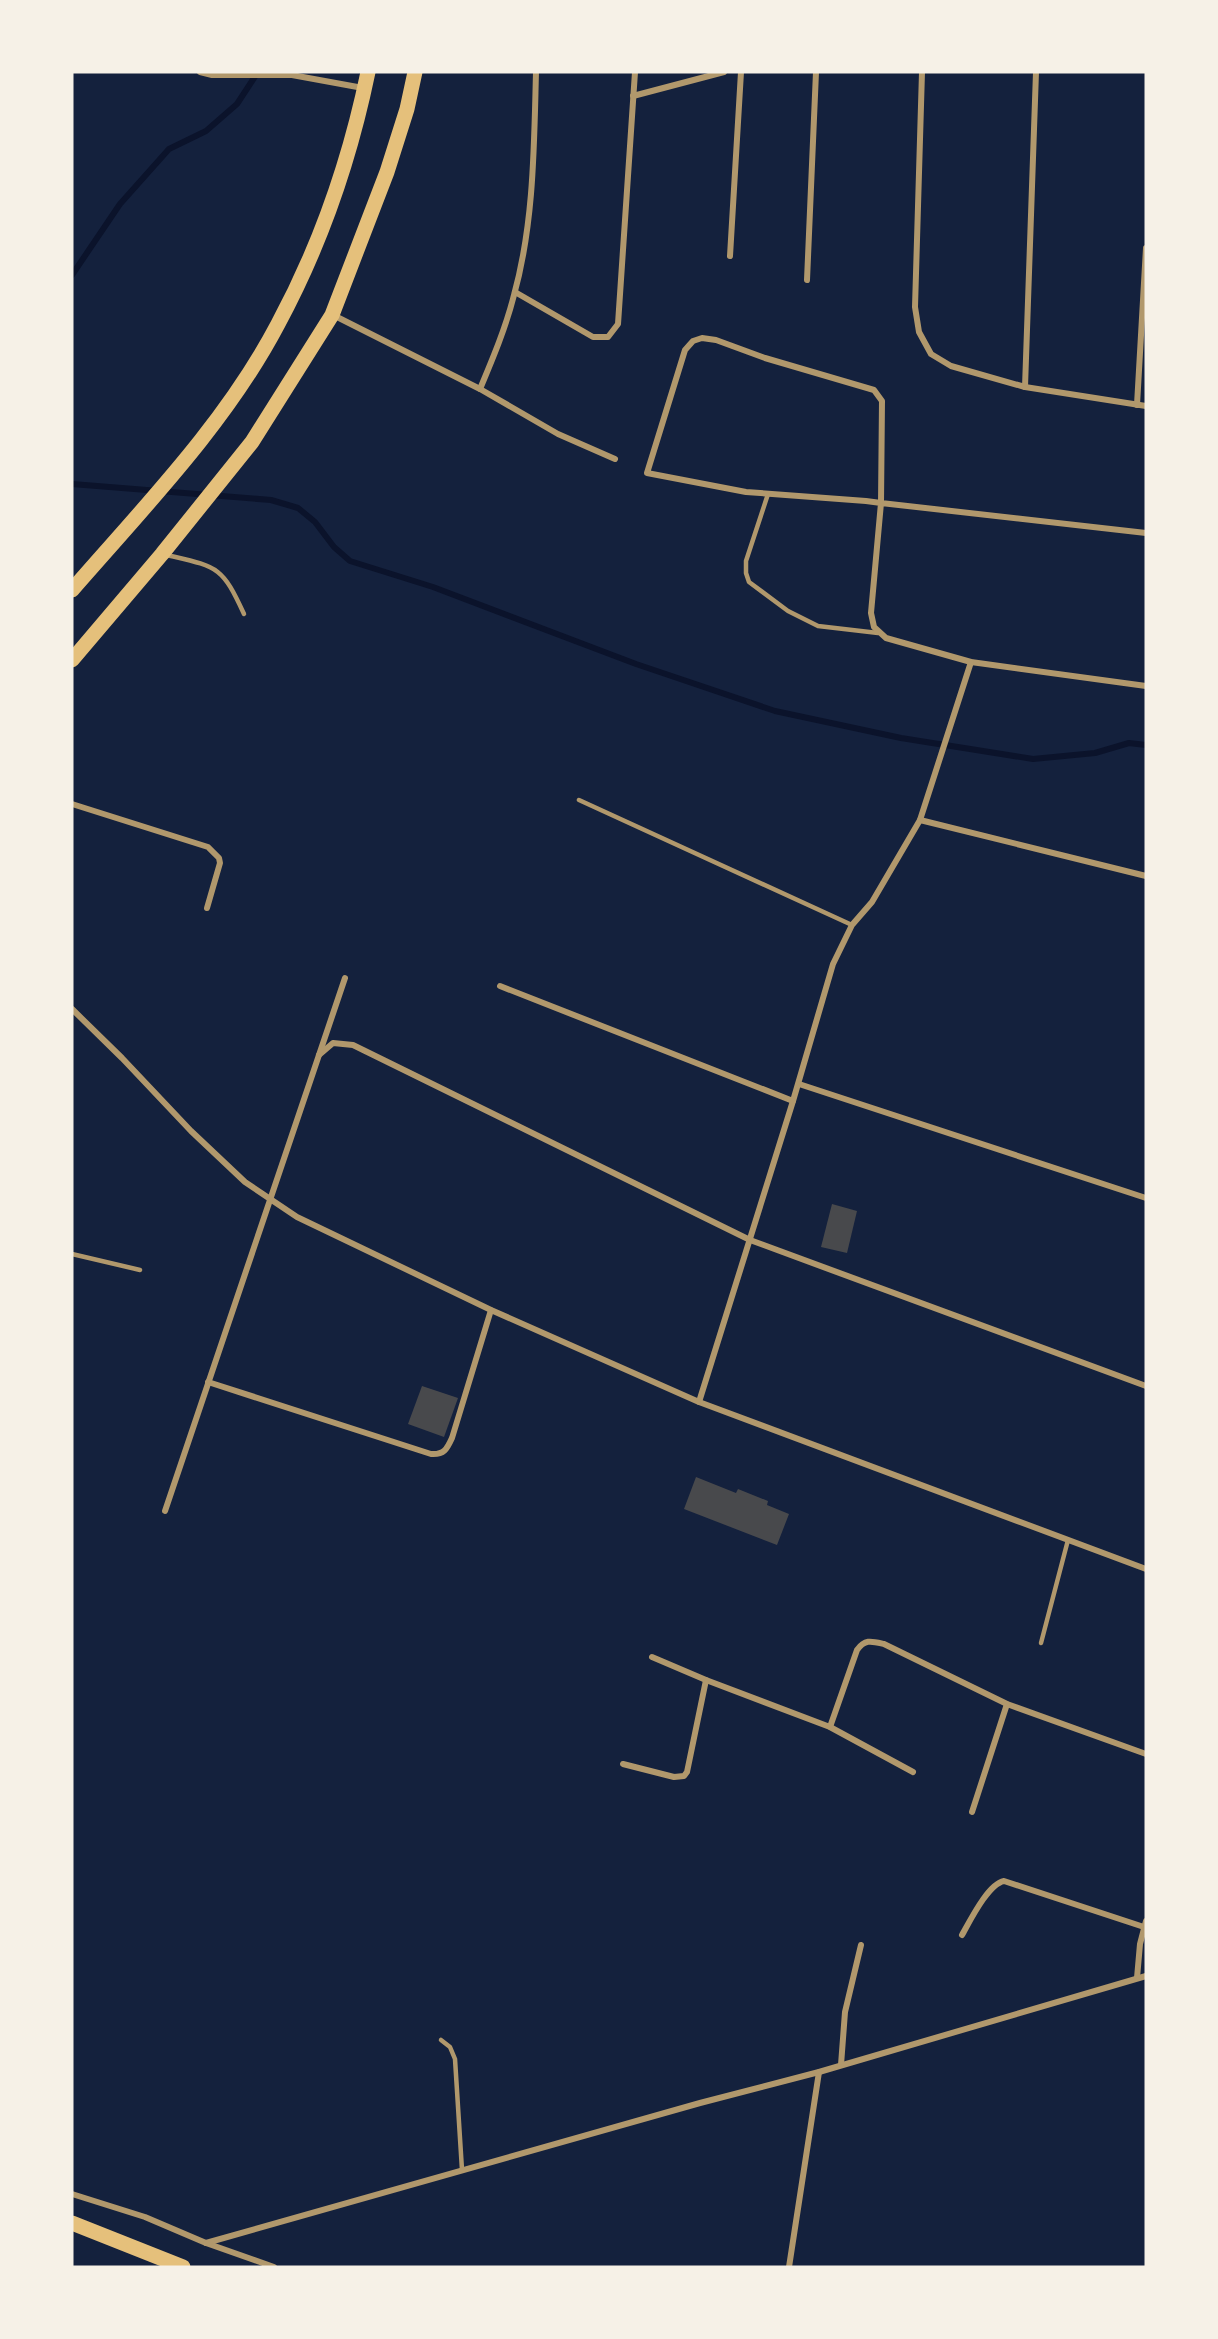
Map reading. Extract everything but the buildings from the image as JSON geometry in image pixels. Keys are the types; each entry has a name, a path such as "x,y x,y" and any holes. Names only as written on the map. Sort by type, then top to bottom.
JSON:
{"main road":[{"path":"72,590 168,479 221,412 278,325 312,254 331,201 354,133 368,72"},
{"path":"72,660 162,554 252,442 332,315 387,172 416,72"},
{"path":"72,2223 183,2267"}],"street":[{"path":"200,72 212,75 292,75 365,88"},
{"path":"480,389 502,335 515,292 530,193 536,72"},
{"path":"515,292 593,337 608,337 618,324 635,72"},
{"path":"633,96 724,72"},
{"path":"730,256 741,72"},
{"path":"807,280 816,72"},
{"path":"922,72 915,307 919,332 930,354 951,366 1026,387 1146,406"},
{"path":"1026,387 1036,72"},
{"path":"1137,405 1145,320 1146,248"},
{"path":"332,315 480,389 558,435 615,459"},
{"path":"1146,533 881,503 746,492 646,473 685,350 693,341 702,338 716,340 765,358 878,393 882,401 881,503 871,612 874,627 878,633 894,641 971,662 1146,686"},
{"path":"699,1402 794,1101 833,964 852,925 872,902 920,820 971,662"},
{"path":"72,804 208,848 214,852 220,863 207,908"},
{"path":"920,820 1146,876"},
{"path":"165,1511 268,1199 345,978"},
{"path":"500,986 794,1101"},
{"path":"72,1009 191,1131 245,1182 297,1217 491,1310 699,1402 1146,1569"},
{"path":"319,1055 333,1043 353,1045 750,1240 1146,1386"},
{"path":"799,1084 1146,1198"},
{"path":"208,1382 438,1455 448,1447 452,1438 491,1310"},
{"path":"830,1727 857,1650 863,1642 869,1640 884,1644 1006,1704 1146,1754"},
{"path":"652,1657 830,1727 913,1772"},
{"path":"623,1764 674,1777 684,1776 687,1772 706,1680"},
{"path":"972,1812 1006,1704"},
{"path":"962,1935 988,1894 998,1882 1004,1881 1145,1924 1140,1944 1137,1978"},
{"path":"841,2065 845,2012 861,1945"},
{"path":"206,2243 819,2072 1146,1976"},
{"path":"789,2267 819,2072"},
{"path":"72,2194 145,2217 206,2243 274,2267"}],"lane":[{"path":"768,494 746,561 749,582 788,611 818,626 878,633"},
{"path":"162,554 194,561 222,574 230,584 244,614"},
{"path":"579,800 852,925"},
{"path":"72,1254 140,1270"},
{"path":"1041,1643 1068,1540"},
{"path":"441,2040 450,2047 456,2059 462,2170"}],"waterway":[{"path":"72,275 120,204 169,149 206,131 237,104 258,72"},
{"path":"72,484 271,500 298,508 315,522 334,547 350,561 433,587 636,664 775,711 901,738 1033,759 1095,753 1129,743 1146,745"}]}
